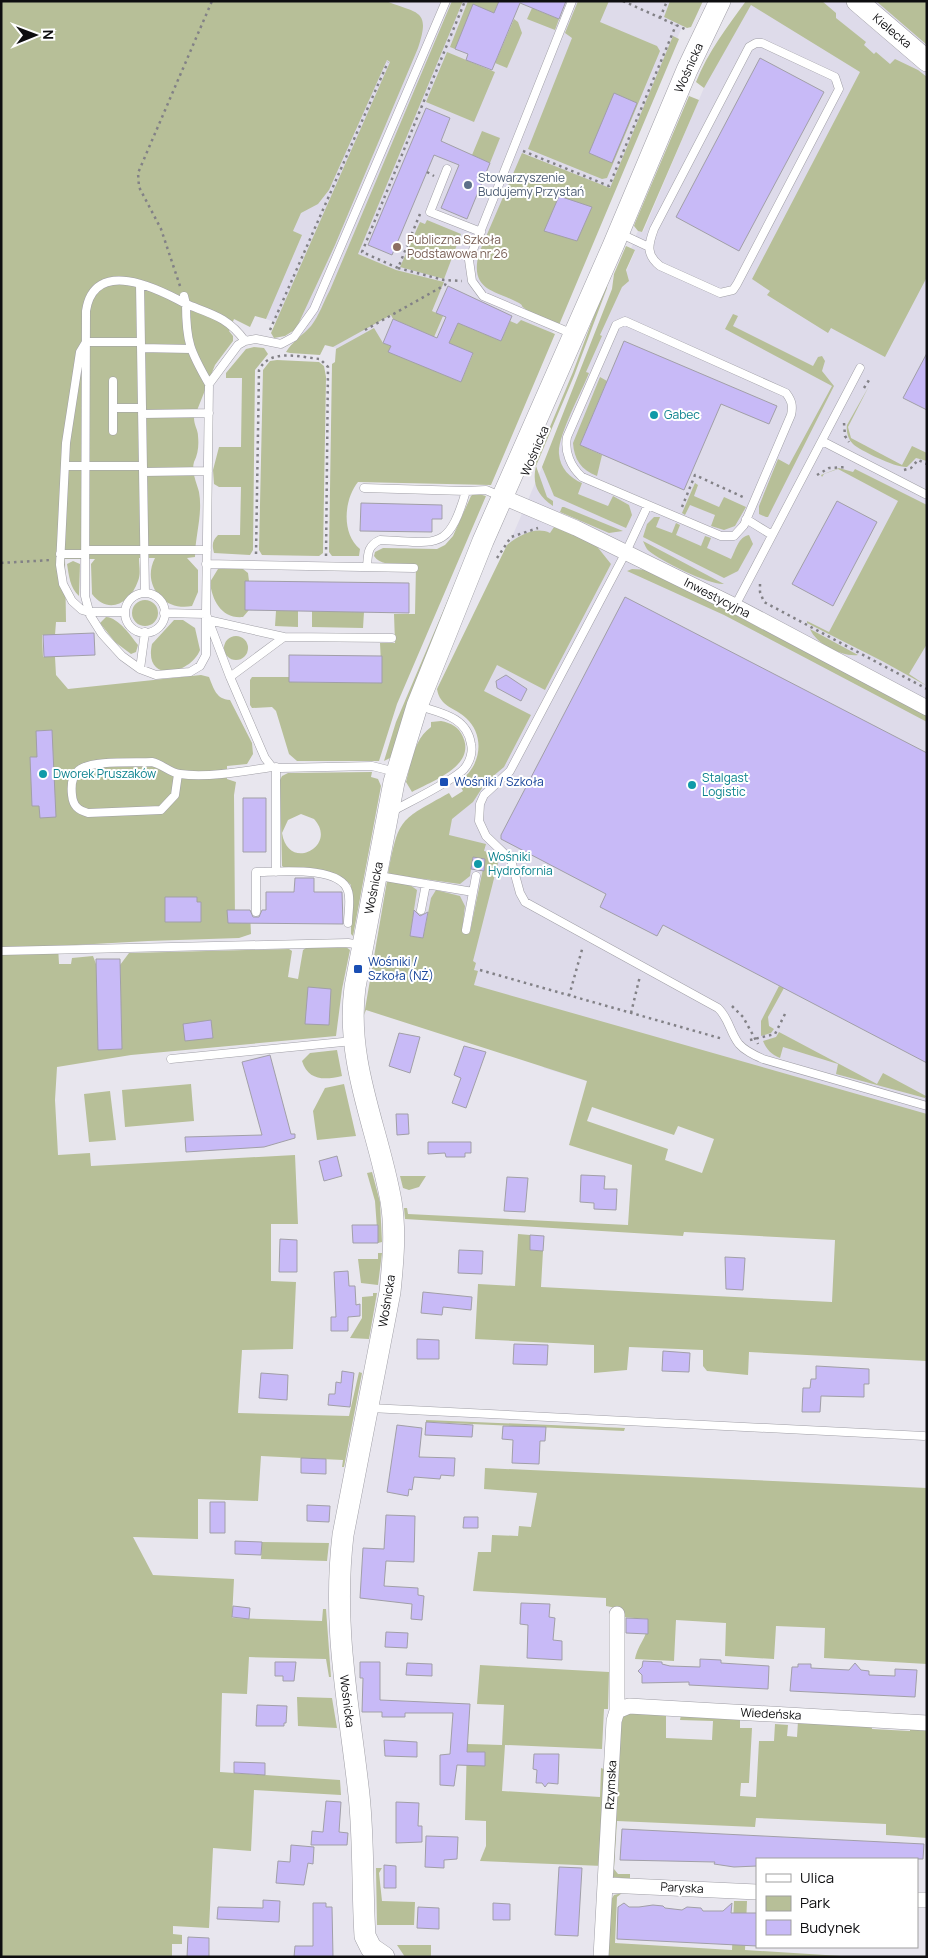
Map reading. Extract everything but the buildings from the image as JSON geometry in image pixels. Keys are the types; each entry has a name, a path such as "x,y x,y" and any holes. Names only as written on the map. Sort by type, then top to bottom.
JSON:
{"street":[{"name":"Wośnicka","path":"373,1954 365,1936 363,1832 341,1657 339,1614 339,1574 343,1535 390,1292 393,1262 394,1223 391,1202 361,1083 353,1041 351,1015 363,945 396,772 417,706 441,648 490,557 508,499 687,70 720,1"},
{"name":"Kielecka","path":"857,1 927,61"},
{"name":"Inwestycyjna","path":"508,499 626,552 735,606 927,708"},
{"name":"Rzymska","path":"601,1957 607,1885 614,1721 617,1711 617,1614"},
{"name":"Wiedeńska","path":"617,1711 629,1706 927,1723"},
{"name":"Paryska","path":"607,1885 756,1892"}],"lane":[{"path":"209,384 238,345 245,340 256,339 281,344 294,337 314,309 446,1"},
{"path":"572,1 469,260 472,281 483,296 577,336"},
{"path":"762,43 835,76 840,89 733,290 720,293 660,266 652,260 649,247 654,229 749,47 762,43"},
{"path":"447,169 426,210 481,232"},
{"path":"616,239 649,247"},
{"path":"185,300 187,341 209,384 206,654 200,666 190,672 156,675 140,669 122,656 102,634 89,612 85,596 86,342 88,301 94,292 111,281 123,279 185,300 221,317 233,325 245,340"},
{"path":"140,284 145,593"},
{"path":"625,322 786,393 792,408 791,415 754,502 738,533 725,537 648,505 582,477 572,465 567,450 567,437 616,324 625,322"},
{"path":"86,342 191,349"},
{"path":"86,342 80,352 66,443 60,557 63,584 72,601 82,610 89,612 125,612"},
{"path":"735,606 860,368"},
{"path":"113,381 113,431"},
{"path":"113,408 209,413"},
{"path":"822,441 925,494"},
{"path":"65,466 208,471"},
{"path":"364,488 486,490 508,499"},
{"path":"367,567 368,551 373,544 380,540 433,541 444,538 455,525 466,491"},
{"path":"648,505 626,552 510,771 484,794 479,821 486,836 511,860 520,893 525,902 586,938 718,1008 724,1013 737,1042 744,1049 763,1059 927,1106"},
{"path":"746,519 772,535"},
{"path":"60,557 86,552 207,550"},
{"path":"206,564 414,568"},
{"path":"145,593 159,600 164,613 160,625 155,630 145,632 134,630 129,625 125,612 130,599 145,593"},
{"path":"164,613 207,617 284,638 392,638"},
{"path":"207,617 230,677 265,758 274,767 276,872"},
{"path":"140,669 145,632"},
{"path":"230,677 284,638"},
{"path":"388,814 459,773 471,758 472,746 465,726 447,714 417,706"},
{"path":"178,774 175,795 162,810 88,814 79,810 73,802 72,778 78,770 88,766 152,762 160,763 178,774 243,772 274,767 372,766 396,772"},
{"path":"256,912 256,872 314,872 334,878 344,884 348,892 348,923"},
{"path":"376,875 473,892"},
{"path":"466,930 476,876"},
{"path":"421,910 426,884"},
{"path":"1,951 348,943 363,945"},
{"path":"172,1059 353,1041"},
{"path":"368,1407 924,1436"}],"path":[{"path":"185,300 161,230 139,187 138,173 212,1"},
{"path":"465,1 362,252 398,268 447,280 472,281"},
{"path":"623,1 676,25 687,32 692,29"},
{"path":"660,18 667,1"},
{"path":"609,186 676,25"},
{"path":"265,342 388,62"},
{"path":"514,147 613,188"},
{"path":"427,172 436,176 432,184"},
{"path":"398,268 426,210"},
{"path":"365,330 445,286 447,280"},
{"path":"256,565 259,370 272,356 280,356 320,359 328,367 326,566"},
{"path":"861,392 871,377"},
{"path":"814,479 829,468 840,466 849,468 859,450 851,445 845,436 845,420"},
{"path":"898,469 910,468 918,460 927,464"},
{"path":"678,518 695,475 754,502"},
{"path":"493,566 510,538 535,528 547,530 552,518"},
{"path":"1,563 60,557"},
{"path":"761,578 760,592 764,602 927,689"},
{"path":"569,996 586,938"},
{"path":"631,1013 644,968"},
{"path":"480,970 737,1042 775,1034 785,1014"}],"shaded area":[{"name":"Publiczna Szkoła Podstawowa nr 26","path":"310,1 693,1 512,428 335,362 336,348 302,339 291,328 255,315"},
{"path":"753,1 927,1 927,1186 544,1068 521,1043 377,949 400,830 480,783 497,717 444,695 635,251 631,249 636,235 638,231 643,232 706,83"}],"green space":[{"path":"1,1 386,1 414,11 422,19 423,26 418,48 335,245 296,329 285,336 274,338 271,333 390,62 387,60 329,190 318,204 301,213 293,231 302,235 266,319 255,316 250,327 234,319 229,331 233,336 233,341 215,365 194,418 198,443 193,470 199,492 200,508 195,557 187,558 198,570 198,592 192,606 172,605 158,594 153,586 151,577 151,568 155,558 139,558 138,581 130,596 118,604 111,605 98,600 92,594 91,564 95,559 65,559 66,622 56,622 55,635 42,635 43,657 55,657 56,675 68,689 201,675 209,677 219,695 230,700 252,743 253,754 247,764 227,766 227,779 236,782 234,795 235,923 250,912 251,934 239,938 58,946 59,964 71,964 72,958 93,956 96,964 99,1050 122,1049 120,965 129,953 289,949 292,951 288,977 298,979 303,950 306,948 345,946 350,950 342,989 336,1036 131,1055 57,1067 55,1100 58,1155 90,1153 91,1166 295,1155 298,1224 271,1224 271,1281 296,1282 293,1349 242,1350 238,1413 349,1416 359,1372 362,1373 344,1467 342,1467 343,1460 261,1456 258,1501 198,1499 198,1539 133,1537 153,1575 234,1579 232,1618 322,1621 323,1609 326,1609 331,1677 329,1677 326,1659 249,1657 247,1694 222,1693 220,1772 340,1780 341,1795 254,1790 251,1851 213,1848 209,1928 173,1926 173,1934 182,1935 182,1944 172,1944 172,1957 1,1957"},
{"path":"452,1 463,1 358,254 396,270 444,282 432,311 443,316 434,337 393,319 391,315 333,347 325,345 320,355 286,352 314,322 330,290"},
{"path":"468,1 499,1 494,13 473,5 455,49 450,47"},
{"path":"578,1 609,1 600,22 657,46 660,51 607,178 602,179 528,149 572,38 565,33"},
{"path":"670,1 703,1 691,27 687,28 664,17"},
{"path":"746,1 822,1 836,13 836,18 866,42 864,45 874,54 876,52 890,64 895,59 918,70 927,77 927,277 885,357 831,328 828,333 767,295 770,291 752,279 860,72 751,5 704,88 696,82 706,60"},
{"path":"876,1 927,1 927,45"},
{"path":"532,8 559,19 555,30 527,19"},
{"path":"514,19 518,22 522,33 507,68 495,63"},
{"path":"673,36 679,39 559,325 532,313 519,303 486,287 478,275 479,253 522,153 610,188"},
{"path":"447,52 495,72 474,122 426,102"},
{"path":"689,96 699,100 642,232 638,231 634,226 635,223"},
{"path":"482,131 500,138 490,163 472,155"},
{"path":"427,220 461,234 444,279 400,267 420,222 425,224"},
{"path":"626,246 635,250 626,270 629,281 622,287 600,335 602,336 586,372 589,373 562,437 559,454 561,464 566,472 582,483 578,494 608,506 613,496 629,505 632,515 626,528 554,496 542,467 612,289 614,274"},
{"path":"608,278 607,288 574,376 536,466 534,465 573,372"},
{"path":"733,314 738,316 733,326 813,366 818,357 822,356 825,361 822,371 834,386 768,517 759,514 759,506 778,459 789,465 832,386 725,329"},
{"path":"521,320 555,334 491,485 358,482 353,489 347,507 347,526 354,543 360,549 359,556 332,556 329,552 332,364 335,362 336,349 374,328 383,343 391,346 389,352 461,382 473,354 449,343 458,323 501,341 510,321 517,324"},
{"path":"254,347 264,348 268,354 255,370 253,550 250,555 214,553 213,543 218,535 240,535 241,487 219,487 214,484 213,470 219,447 241,447 242,378 226,378 226,373 246,349"},
{"path":"270,361 319,362 324,366 326,377 323,553 319,556 262,555 259,550 263,370"},
{"path":"600,377 607,381 580,445 602,455 597,476 591,474 579,463 573,443"},
{"path":"869,386 848,427 851,438 902,465 912,446 927,453 927,461 916,458 907,467 902,467 871,455 851,442 847,425"},
{"path":"536,466 547,497 553,501 553,506 543,498 537,489 535,484"},
{"path":"839,468 853,472 855,469 927,505 927,644 909,674 927,686 807,623 807,621 829,632 898,501 838,469 824,474 822,477 821,475"},
{"path":"695,483 698,485 694,496 719,507 724,497 746,507 735,526 724,530 711,526 715,515 690,505 685,515 682,513"},
{"path":"475,493 486,496 397,704 379,761 297,761 289,754 276,711 272,707 252,708 250,705 250,680 252,677 289,677 289,682 382,683 380,643 395,643 394,614 415,614 416,565 388,564 378,560 374,556 375,552 383,548 437,549 445,545 453,536 471,496"},
{"path":"562,507 623,531 609,533 560,512"},
{"path":"654,517 660,517 656,527 672,533 676,523 680,525 676,535 701,546 705,536 711,538 707,548 731,559 742,538 749,535 753,544 738,571 724,578 643,537 647,524"},
{"path":"554,527 595,544 611,564 545,690 497,665 484,691 531,715 504,767 486,782 473,802 452,819 449,835 486,844 484,851 500,855 473,961 476,963 474,970 478,971 474,985 927,1114 927,1361 749,1352 748,1375 707,1371 703,1366 703,1350 629,1347 627,1370 594,1373 594,1345 475,1339 478,1284 515,1286 518,1234 530,1235 530,1250 543,1251 541,1287 832,1302 835,1240 684,1232 683,1236 405,1219 404,1208 407,1208 408,1214 628,1225 632,1165 569,1145 587,1081 366,1010 364,1015 387,881 410,885 417,890 410,936 423,938 431,898 436,890 460,896 465,906 462,931 470,932 485,859 473,857 470,876 460,884 388,874 395,841 404,823 420,809 449,793 452,798 463,791 458,782 472,769 476,760 478,742 472,725 466,718 441,700 437,689 507,545 533,531 550,533","holes":["592,1107 674,1135 678,1126 714,1139 702,1173 665,1160 668,1149 587,1121"]},
{"path":"643,541 724,584 708,581 674,566 649,551"},
{"path":"472,543 392,757 384,761 396,722"},
{"path":"73,561 80,564 79,596 72,586 68,573 67,564"},
{"path":"231,567 243,569 248,573 249,581 245,581 245,610 249,610 243,617 236,617 224,612 216,602 211,589 210,582 218,569"},
{"path":"632,569 650,570 927,716 927,722 724,615 627,571"},
{"path":"145,600 154,604 158,613 154,622 145,626 136,622 132,613 136,604"},
{"path":"276,611 298,611 298,627 275,626"},
{"path":"312,611 364,612 363,628 312,627"},
{"path":"106,617 115,620 128,632 138,645 136,652 131,654 115,642 100,623"},
{"path":"174,620 183,620 195,628 200,650 187,665 169,671 161,670 154,666 151,657 152,644"},
{"path":"810,629 858,655 837,652 818,640"},
{"path":"236,636 244,640 248,648 244,656 236,660 228,656 224,648 228,640"},
{"path":"441,721 454,726 463,737 465,747 463,756 450,771 412,792 406,782 417,745 425,732 431,727 431,722"},
{"path":"372,772 371,777 378,779 381,786 353,936 351,934 351,885 344,879 328,872 285,868 282,866 280,780 282,776 288,773","holes":["301,814 314,819 320,829 320,838 316,846 310,851 301,853 293,851 286,845 282,833 288,820"]},
{"path":"779,986 784,988 768,1017 769,1026 774,1029 771,1033 761,1036 761,1021"},
{"path":"779,1032 877,1084 883,1073 926,1096 925,1098 836,1074 838,1064 783,1047 780,1058 766,1047 763,1041 776,1037"},
{"path":"337,1050 342,1076 318,1078 305,1068 302,1061 310,1053"},
{"path":"191,1084 194,1121 125,1127 122,1090"},
{"path":"344,1084 356,1136 317,1140 313,1111 325,1088"},
{"path":"110,1091 116,1140 89,1142 84,1094"},
{"path":"372,1172 380,1202 382,1242 378,1243 375,1201 367,1173"},
{"path":"400,1176 426,1176 419,1187 409,1190 403,1188"},
{"path":"378,1253 382,1253 378,1285 361,1283 358,1259 378,1259"},
{"path":"373,1293 377,1293 369,1339 350,1338 362,1318 362,1297 373,1296"},
{"path":"426,1420 625,1428 624,1431 426,1422"},
{"path":"485,1468 927,1488 927,1664 824,1658 825,1628 776,1626 774,1659 725,1656 726,1623 676,1620 674,1661 635,1659 647,1631 648,1619 621,1617 621,1609 606,1606 606,1598 473,1591 478,1552 491,1552 492,1535 518,1536 519,1526 531,1527 537,1493 484,1489"},
{"path":"262,1542 329,1543 327,1561 261,1559"},
{"path":"480,1665 609,1672 608,1709 604,1709 602,1749 505,1745 502,1791 600,1797 601,1768 604,1769 603,1866 480,1861 486,1846 486,1821 465,1820 467,1744 502,1745 504,1705 477,1704"},
{"path":"297,1697 332,1698 337,1728 298,1726"},
{"path":"627,1713 666,1715 666,1738 712,1740 713,1721 680,1720 681,1715 740,1719 740,1728 752,1728 749,1783 741,1783 740,1796 756,1797 759,1741 774,1741 775,1724 788,1725 787,1736 797,1737 798,1721 872,1726 872,1729 910,1731 910,1727 927,1728 927,1838 886,1835 886,1824 756,1818 755,1827 617,1821 614,1869 618,1874 630,1874 630,1879 613,1877 621,1718"},
{"path":"376,1868 382,1868 379,1873 382,1901 415,1902 414,1925 377,1925"},
{"path":"622,1893 617,1897 615,1943 732,1950 734,1901 747,1901 745,1950 857,1957 606,1957 611,1900 614,1895"},
{"path":"397,1945 431,1945 431,1957 405,1957"}],"place":[{"name":"Stowarzyszenie Budujemy Przystań","path":"468,185"},
{"name":"Publiczna Szkoła Podstawowa nr 26","path":"397,247"},
{"name":"Gabec","path":"654,415"},
{"name":"Dworek Pruszaków","path":"43,774"},
{"name":"Wośniki / Szkoła","path":"444,782"},
{"name":"Stalgast Logistic","path":"692,785"},
{"name":"Wośniki Hydrofornia","path":"478,864"},
{"name":"Wośniki / Szkoła (NŻ)","path":"358,969"}]}
